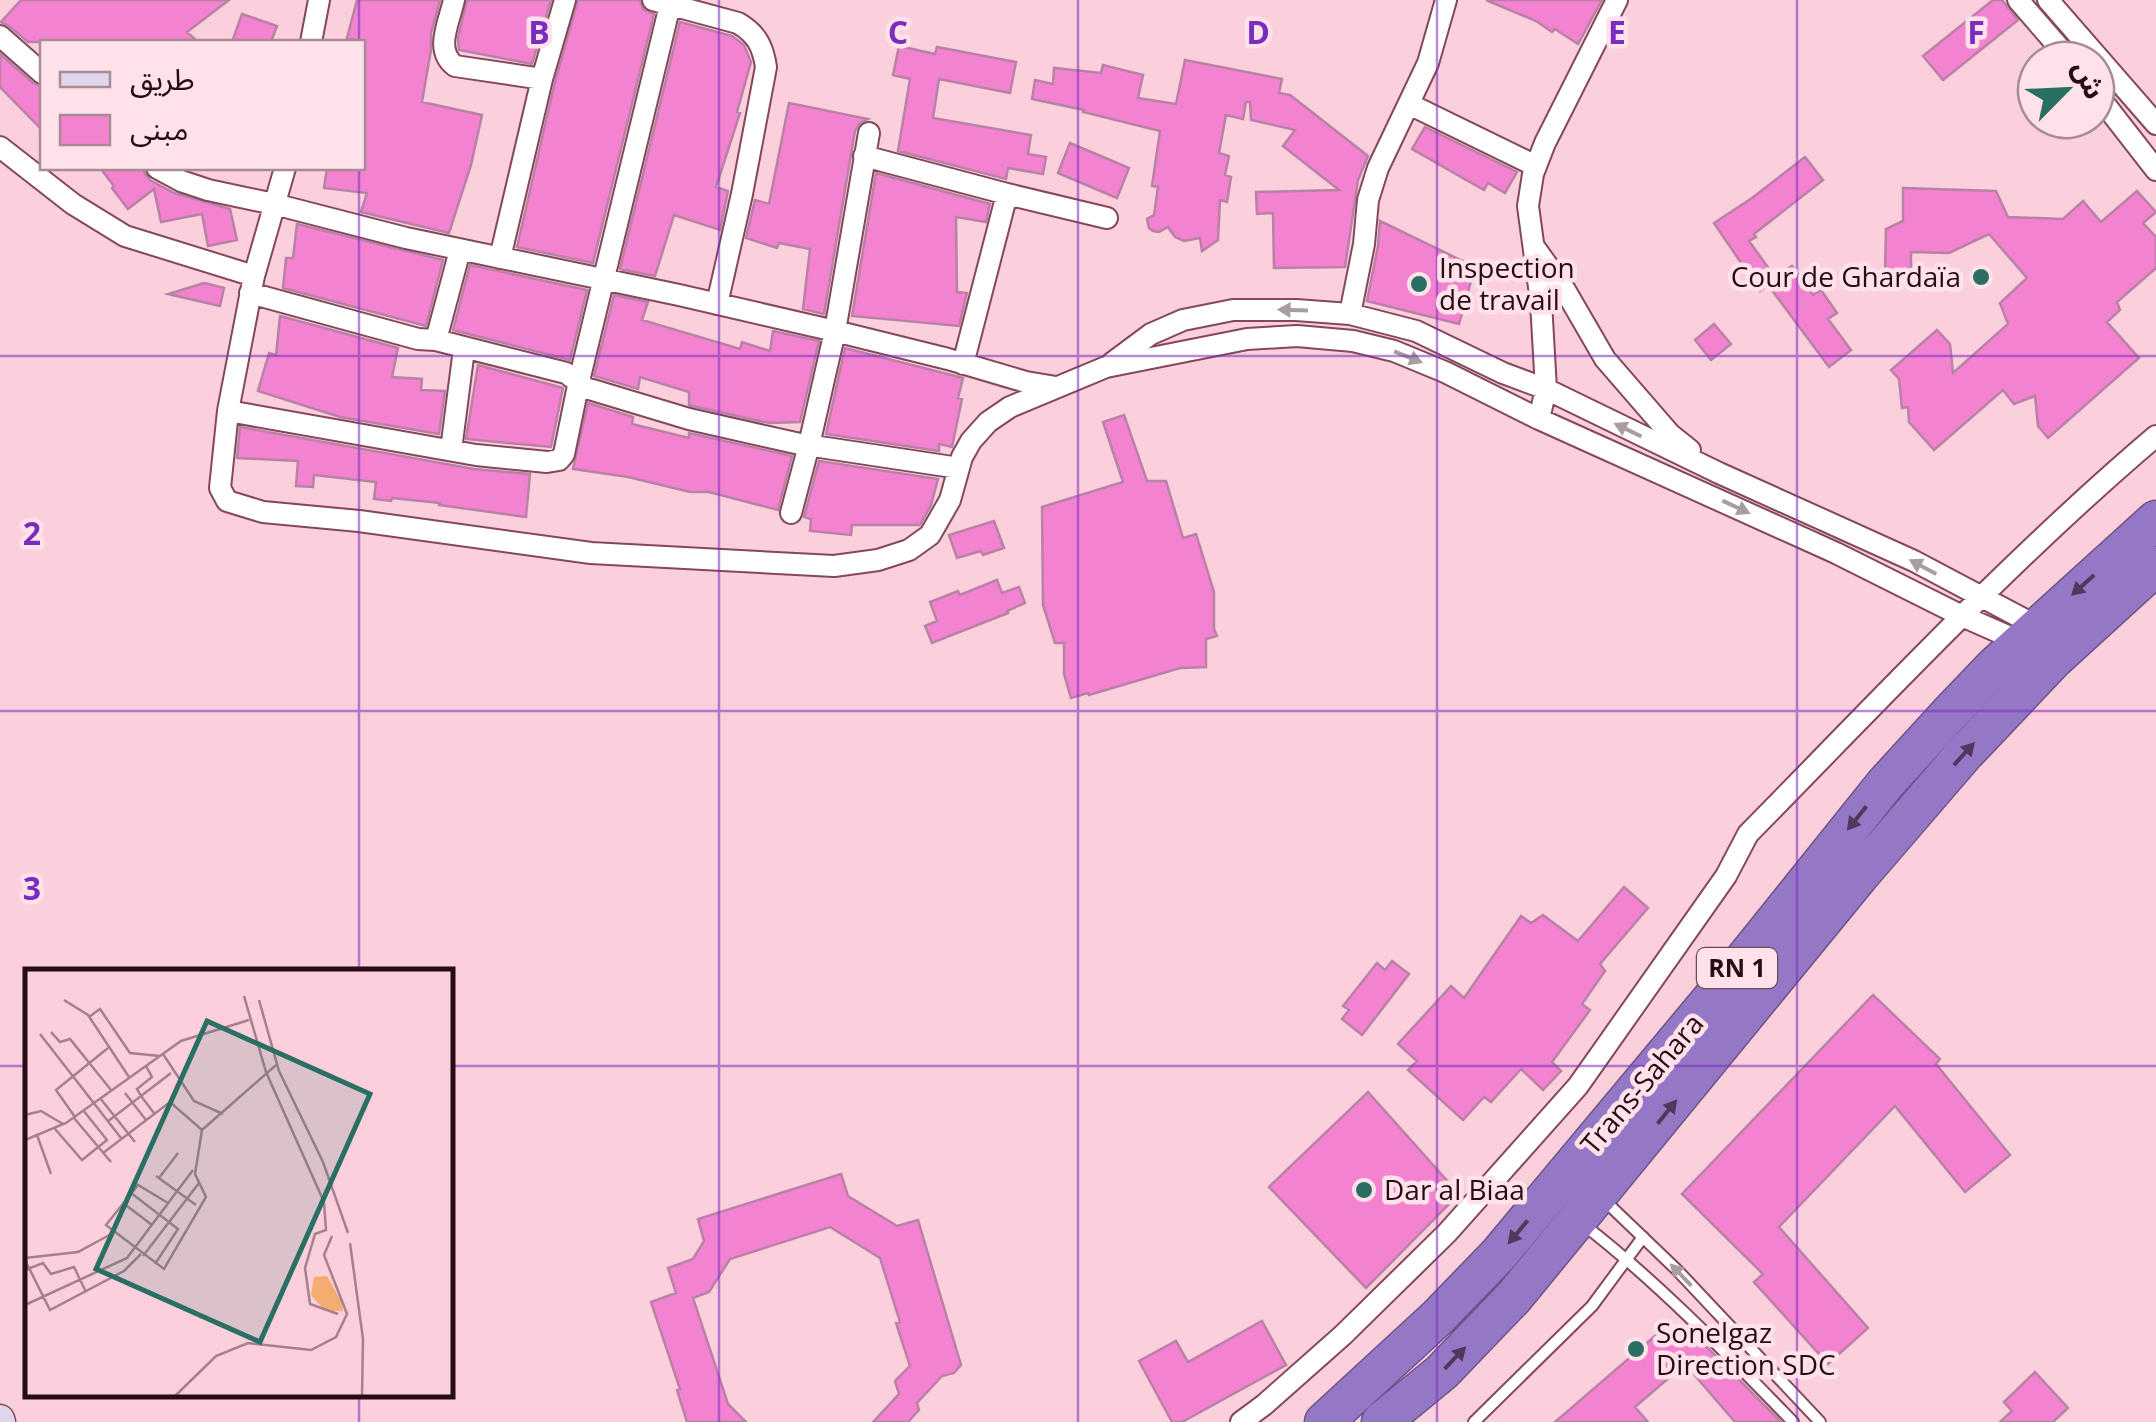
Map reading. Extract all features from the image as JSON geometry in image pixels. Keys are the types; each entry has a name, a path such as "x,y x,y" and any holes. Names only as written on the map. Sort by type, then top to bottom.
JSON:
{"highway":[{"name":"Trans-Sahara","path":"1324,1422 1438,1317 1499,1254 1575,1194 1859,876 1964,754 2046,643 2156,520"},
{"name":"Trans-Sahara","path":"2046,643 2156,566"},
{"name":"Trans-Sahara","path":"1381,1422 1442,1372 1514,1298 1575,1194"}],"street":[{"path":"454,0 442,48 446,59 455,66 542,79"},
{"path":"500,258 542,79 565,0"},
{"path":"1350,314 1363,254 1368,200 1378,168 1428,63 1446,0"},
{"path":"1539,418 1546,390 1541,302 1528,206 1545,143 1617,0"},
{"path":"2018,0 2053,40"},
{"path":"2048,0 2083,40"},
{"path":"311,40 312,2"},
{"path":"228,411 451,450 559,460 564,454 605,280 661,2 738,23 750,30 763,51 766,67 717,304"},
{"path":"0,36 40,71"},
{"path":"2116,78 2156,124"},
{"path":"1410,104 1536,166"},
{"path":"2116,119 2156,170"},
{"path":"791,513 835,331 869,133"},
{"path":"0,147 73,204 125,236 252,284 418,339 436,340 566,373 586,388 689,419 809,446 959,468"},
{"path":"864,156 1107,218"},
{"path":"161,170 208,190 460,250 835,331 1058,387"},
{"path":"283,170 252,284 228,411 220,488 234,505 263,512 591,553 834,566 878,560 909,550 930,535 950,500 962,457 971,442 988,422 1010,407 1106,367 1247,339 1297,336 1394,351 1446,372 1836,553 1962,616 2046,643"},
{"path":"963,364 1007,194"},
{"path":"1534,246 1566,290 1605,358 1670,434 1718,474"},
{"path":"436,340 460,250"},
{"path":"1106,367 1151,334 1183,320 1233,310 1350,314 1416,330 1718,474 1914,561 1979,597 2046,643"},
{"path":"451,450 464,349"},
{"path":"1241,1422 1343,1335 1446,1233 1578,1086 1726,876 1748,834 1979,597 2156,436"}],"lane":[{"path":"1575,1194 1643,1237 1820,1422"},
{"path":"1575,1194 1626,1258 1690,1316 1793,1422"},
{"path":"1474,1422 1592,1306 1643,1237"},
{"path":"1690,1316 1706,1300"}],"building":[{"path":"21,0 229,0 187,32 196,40 28,42 1,22"},
{"path":"357,0 440,0 431,33 422,102 482,115 449,233 361,212 367,193 324,188 327,170 365,170 365,40 347,38"},
{"path":"467,0 551,0 532,64 459,50"},
{"path":"578,0 640,0 643,9 654,14 593,263 517,247"},
{"path":"1486,0 1602,0 1578,44 1555,29 1552,32"},
{"path":"1993,0 2002,0 2018,20 1943,80 1923,56"},
{"path":"242,14 277,26 272,40 233,40"},
{"path":"680,22 732,36 744,45 751,62 737,112 740,113 716,187 728,191 720,230 674,215 655,276 620,269"},
{"path":"899,46 935,54 937,47 1016,62 1010,93 939,79 933,118 1031,135 1028,154 1046,157 1043,174 1008,168 1006,179 898,151 910,79 893,75"},
{"path":"0,54 40,85 40,128 0,87"},
{"path":"1185,60 1282,79 1279,93 1290,95 1368,156 1358,180 1345,267 1274,268 1273,213 1257,214 1256,192 1339,190 1283,146 1295,130 1251,120 1250,102 1246,102 1243,119 1226,115 1219,153 1229,156 1225,175 1231,177 1227,202 1220,200 1218,240 1202,251 1200,238 1184,241 1168,227 1159,232 1149,228 1147,219 1154,215 1158,187 1152,186 1160,131 1032,99 1035,80 1053,84 1054,68 1101,73 1103,65 1143,75 1138,98 1176,104"},
{"path":"789,103 868,119 855,131 824,314 803,309 810,249 779,243 777,248 746,238 755,200 769,204"},
{"path":"1425,127 1517,172 1505,193 1488,183 1484,190 1412,149"},
{"path":"1070,143 1129,168 1117,198 1058,173"},
{"path":"1805,157 1823,180 1749,241 1775,277 1792,266 1813,295 1821,290 1837,313 1828,319 1851,350 1829,367 1768,285 1760,291 1714,223"},
{"path":"102,170 144,170 150,180 174,193 230,209 237,240 208,246 202,214 161,222 154,189 128,209"},
{"path":"876,173 990,204 986,222 956,217 957,292 967,293 959,326 852,316"},
{"path":"1903,188 1996,191 2008,217 2063,219 2083,201 2101,222 2137,191 2156,212 2143,223 2156,237 2156,268 2117,302 2120,310 2107,322 2139,358 2048,438 2038,426 2035,396 2014,404 2003,390 1934,450 1909,422 1908,407 1902,408 1899,379 1891,370 1937,330 1950,344 1953,373 2008,324 2000,303 2027,278 1989,234 1949,253 1911,252 1911,268 1904,272 1885,271 1886,229 1903,221"},
{"name":"Inspection de travail","path":"1380,221 1475,267 1459,324 1367,301"},
{"path":"297,224 443,260 426,326 283,288 286,258 293,258"},
{"path":"470,265 587,290 570,360 453,330"},
{"path":"204,283 224,288 220,306 168,294"},
{"path":"614,295 648,302 642,320 740,349 742,342 770,351 773,331 819,341 800,422 769,423 692,406 689,392 640,377 638,389 594,376"},
{"path":"280,316 398,348 392,377 422,379 421,390 445,391 439,434 340,417 258,391 269,353 276,355"},
{"path":"1714,324 1731,344 1711,360 1695,340"},
{"path":"845,348 963,378 952,447 939,444 939,451 826,434"},
{"path":"478,365 563,388 551,447 466,439"},
{"path":"588,403 633,417 632,424 792,456 778,510 709,492 690,492 573,469"},
{"path":"1124,415 1147,481 1166,481 1183,538 1196,534 1214,592 1217,636 1206,639 1206,667 1180,668 1071,698 1064,674 1064,643 1055,643 1043,605 1042,507 1123,482 1103,422"},
{"path":"240,427 474,469 530,474 526,517 440,503 374,499 376,482 314,475 313,487 296,486 298,461 237,458"},
{"path":"819,461 938,479 920,525 852,525 851,535 810,531 811,519 804,517"},
{"path":"994,521 1004,548 957,558 949,535"},
{"path":"997,580 1002,593 1019,587 1025,603 932,643 925,626 937,621 930,602"},
{"path":"1624,887 1648,908 1600,964 1605,971 1582,1004 1590,1010 1552,1062 1561,1071 1543,1090 1521,1069 1491,1102 1484,1097 1463,1120 1408,1070 1417,1061 1398,1044 1451,986 1464,998 1521,916 1531,923 1543,915 1578,941"},
{"path":"1392,961 1409,974 1362,1035 1342,1019 1349,1010 1343,1006 1377,963 1385,970"},
{"path":"1873,995 1940,1059 1936,1064 2010,1155 1965,1192 1895,1106 1779,1227 1868,1328 1828,1364 1754,1282 1763,1274 1682,1194"},
{"name":"Dar al Biaa","path":"1368,1092 1459,1194 1366,1288 1269,1187"},
{"path":"841,1174 848,1196 897,1226 918,1220 961,1365 954,1373 942,1376 917,1403 919,1410 908,1422 873,1422 899,1394 895,1381 910,1366 880,1258 830,1227 730,1259 709,1292 693,1298 728,1404 746,1422 687,1422 651,1302 676,1293 668,1268 693,1259 704,1241 698,1219"},
{"path":"1262,1321 1286,1365 1182,1422 1172,1422 1139,1361 1176,1341 1188,1362"},
{"path":"1670,1323 1682,1337 1690,1330 1781,1422 1735,1422 1685,1364 1635,1407 1648,1422 1555,1422"},
{"path":"2035,1372 2068,1408 2053,1422 2000,1422 2012,1411 2004,1402"}],"place":[{"name":"Cour de Ghardaïa","path":"1981,277"},
{"name":"Inspection de travail","path":"1419,284"},
{"name":"Dar al Biaa","path":"1364,1190"},
{"name":"Sonelgaz Direction SDC","path":"1636,1349"}]}
